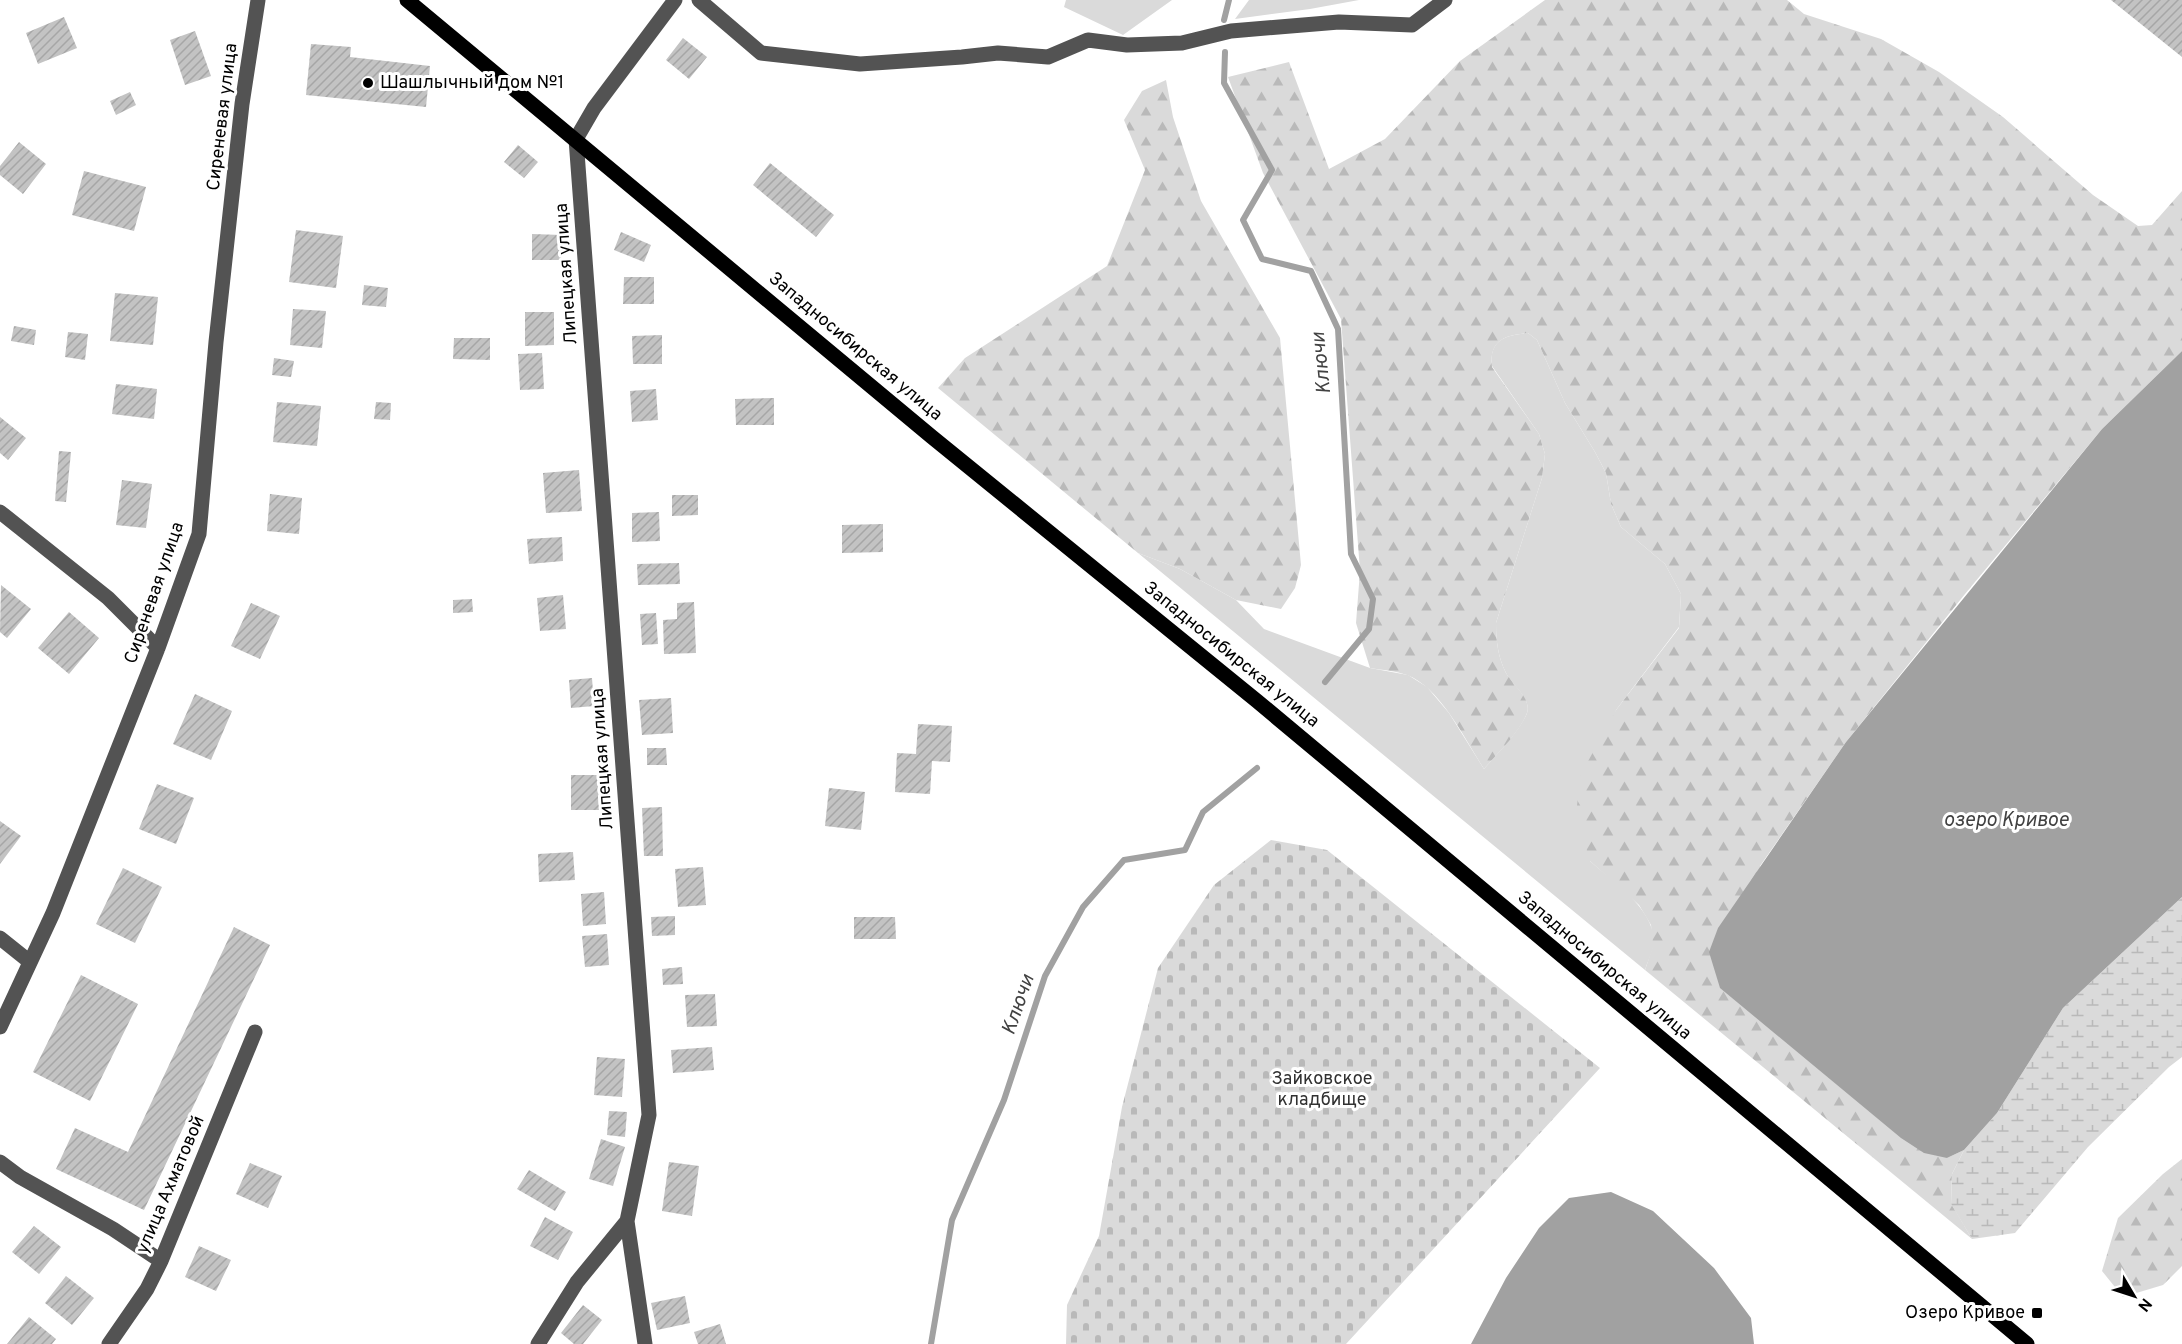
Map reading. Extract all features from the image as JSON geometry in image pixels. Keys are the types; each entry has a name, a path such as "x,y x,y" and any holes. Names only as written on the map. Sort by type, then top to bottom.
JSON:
{"main road":[{"name":"Западносибирская улица","path":"407,0 932,437 1257,701 2027,1344"}],"street":[{"name":"Сиреневая улица","path":"0,1027 53,914 159,648 199,534 217,331 242,104 258,0"},
{"path":"576,139 594,108 675,0"},
{"path":"699,0 761,53 860,64 998,53 1048,57 1088,40 1127,45 1182,43 1231,31 1339,22 1412,25 1446,0"},
{"name":"Липецкая улица","path":"538,1344 577,1282 627,1221 649,1115 576,139"},
{"path":"0,512 108,598 159,648"},
{"path":"0,938 30,962"},
{"name":"улица Ахматовой","path":"109,1344 147,1289 161,1261 255,1032"},
{"path":"0,1162 20,1177 113,1229 161,1261"},
{"path":"627,1221 645,1344"}],"green space":[{"path":"1066,0 1172,0 1123,35 1064,7"},
{"path":"1249,0 1359,0 1235,19"},
{"path":"1545,0 1787,0 1804,14 1881,39 1939,72 2003,117 2093,195 2138,226 2152,225 2182,191 2182,351 2102,429 1965,594 1846,742 1760,866 1947,1158 1964,1150 1952,1174 1951,1203 1972,1239 1645,970 1653,946 1651,925 1639,905 1590,861 1576,816 1580,776 1616,710 1679,628 1681,594 1665,564 1621,527 1611,504 1606,473 1565,403 1537,340 1528,333 1512,335 1500,341 1493,351 1492,358 1492,367 1539,434 1545,454 1542,478 1496,623 1498,649 1503,667 1527,703 1528,708 1524,720 1484,769 1451,716 1419,681 1407,675 1370,668 1356,623 1360,571 1341,319 1263,173 1228,77 1289,62 1329,169 1385,139 1460,61"},
{"path":"1166,80 1173,117 1201,201 1280,338 1301,565 1295,588 1281,609 1236,600 1180,569 1138,553 938,388 965,358 1107,266 1145,170 1124,120 1142,91"},
{"path":"1528,333 1537,340 1565,403 1606,473 1611,504 1621,527 1665,564 1681,594 1679,627 1616,710 1590,861 1633,899 1649,922 1653,935 1653,948 1645,970 1138,553 1180,569 1236,600 1264,629 1370,668 1408,675 1427,687 1449,713 1484,769 1519,727 1528,708 1524,697 1503,667 1498,649 1496,623 1542,478 1545,454 1539,434 1492,366 1492,357 1493,350 1500,340 1512,335"},
{"name":"Зайковское кладбище","path":"1271,840 1327,850 1600,1068 1346,1344 1066,1344 1067,1305 1099,1236 1122,1107 1158,968 1214,885"},
{"path":"2182,897 2182,1057 2088,1147 2015,1233 1972,1239 1951,1204 1952,1174 1964,1150 1997,1113 2063,1008"},
{"path":"2182,1159 2182,1266 2163,1285 2123,1297 2102,1271 2118,1218 2163,1174"}],"water":[{"name":"озеро Кривое","path":"2182,351 2182,897 2063,1008 1997,1113 1964,1150 1947,1158 1924,1153 1901,1138 1720,988 1709,952 1718,928 1846,742 2102,429"},
{"path":"1611,1192 1653,1211 1714,1268 1751,1318 1754,1344 1471,1344 1506,1278 1539,1228 1569,1198"}],"building":[{"path":"2111,0 2182,0 2182,57"},
{"path":"64,17 77,48 38,64 26,33"},
{"path":"195,31 211,76 185,85 170,40"},
{"path":"683,38 707,57 689,79 666,60"},
{"path":"311,44 351,47 350,57 430,66 426,107 306,95"},
{"path":"130,92 136,105 116,115 110,101"},
{"path":"19,142 46,164 23,194 0,175 0,166"},
{"path":"518,145 538,162 524,178 504,162"},
{"path":"770,163 834,215 816,237 753,185"},
{"path":"84,171 146,187 134,231 72,215"},
{"path":"296,230 343,236 336,288 289,282"},
{"path":"621,232 651,245 644,262 614,250"},
{"path":"532,234 562,235 561,260 532,260"},
{"path":"624,277 654,277 654,304 623,304"},
{"path":"364,285 388,288 386,307 362,305"},
{"path":"115,293 158,297 153,345 110,341"},
{"path":"293,309 326,311 322,348 290,345"},
{"path":"525,312 554,312 554,345 525,346"},
{"path":"14,326 36,330 34,345 11,341"},
{"path":"68,332 88,334 85,360 65,357"},
{"path":"662,335 662,364 633,364 632,336"},
{"path":"454,338 490,338 490,360 453,359"},
{"path":"542,353 544,389 520,390 518,354"},
{"path":"274,358 294,361 291,377 272,375"},
{"path":"116,384 157,389 154,419 112,414"},
{"path":"656,389 658,420 632,422 630,391"},
{"path":"774,398 774,425 736,425 735,399"},
{"path":"277,402 321,406 317,446 273,442"},
{"path":"376,402 391,403 390,420 374,419"},
{"path":"0,417 26,438 8,460 0,453"},
{"path":"59,451 71,452 66,502 55,501"},
{"path":"579,470 582,511 546,513 543,473"},
{"path":"122,480 152,484 146,528 116,525"},
{"path":"270,494 302,498 299,534 267,531"},
{"path":"672,495 698,495 698,515 672,516"},
{"path":"659,512 660,541 632,542 632,513"},
{"path":"883,524 883,552 842,553 842,525"},
{"path":"562,537 563,561 529,564 527,539"},
{"path":"679,563 680,584 638,585 637,564"},
{"path":"1,585 31,609 7,638 0,632"},
{"path":"563,595 566,629 540,631 537,598"},
{"path":"472,599 473,612 453,613 453,600"},
{"path":"694,602 696,653 664,654 663,620 677,619 677,603"},
{"path":"251,603 280,616 260,659 231,646"},
{"path":"69,612 99,638 69,674 38,648"},
{"path":"656,613 658,644 642,645 640,614"},
{"path":"592,678 594,706 571,708 569,680"},
{"path":"195,694 232,711 211,760 173,744"},
{"path":"671,698 673,733 642,735 639,700"},
{"path":"918,724 952,726 950,762 932,761 930,794 895,792 897,753 916,754"},
{"path":"647,748 666,748 667,765 647,765"},
{"path":"571,775 598,775 599,810 571,810"},
{"path":"157,784 194,798 176,844 139,829"},
{"path":"829,788 865,792 861,830 825,826"},
{"path":"662,807 663,856 644,856 642,808"},
{"path":"0,821 21,836 0,864"},
{"path":"573,852 575,880 539,882 538,854"},
{"path":"703,867 706,905 678,907 675,869"},
{"path":"123,868 162,887 135,943 96,924"},
{"path":"604,892 606,924 583,926 581,894"},
{"path":"675,916 675,935 652,936 651,917"},
{"path":"854,917 895,917 896,939 854,939"},
{"path":"234,927 270,945 144,1210 56,1169 75,1128 128,1152"},
{"path":"607,934 609,965 585,967 582,936"},
{"path":"682,967 683,984 663,985 662,969"},
{"path":"81,975 138,1004 90,1101 33,1072"},
{"path":"715,994 717,1026 687,1027 685,995"},
{"path":"712,1047 714,1070 673,1073 671,1050"},
{"path":"597,1057 625,1059 622,1097 594,1095"},
{"path":"609,1111 627,1112 625,1137 607,1135"},
{"path":"601,1139 625,1147 613,1186 589,1179"},
{"path":"669,1162 699,1166 692,1216 662,1211"},
{"path":"250,1163 282,1176 268,1208 236,1194"},
{"path":"529,1170 566,1192 555,1211 517,1189"},
{"path":"545,1217 573,1232 558,1260 530,1246"},
{"path":"34,1226 61,1247 39,1274 12,1252"},
{"path":"199,1246 231,1260 216,1291 185,1277"},
{"path":"66,1276 94,1298 72,1325 45,1303"},
{"path":"685,1296 690,1323 657,1330 651,1303"},
{"path":"583,1305 602,1320 583,1344 574,1344 561,1333"},
{"path":"29,1317 56,1339 52,1344 7,1344"},
{"path":"720,1324 726,1344 698,1344 694,1332"}],"waterway":[{"name":"Ключи","path":"1224,20 1229,0"},
{"name":"Ключи","path":"1225,52 1224,83 1272,170 1243,220 1262,259 1311,271 1338,329 1351,554 1373,599 1369,629 1325,682"},
{"name":"Ключи","path":"931,1344 952,1220 1004,1100 1045,976 1083,907 1124,860 1185,850 1203,812 1257,768"}],"place":[{"name":"Шашлычный дом №1","path":"368,83"},
{"name":"Озеро Кривое","path":"2037,1313"}]}
